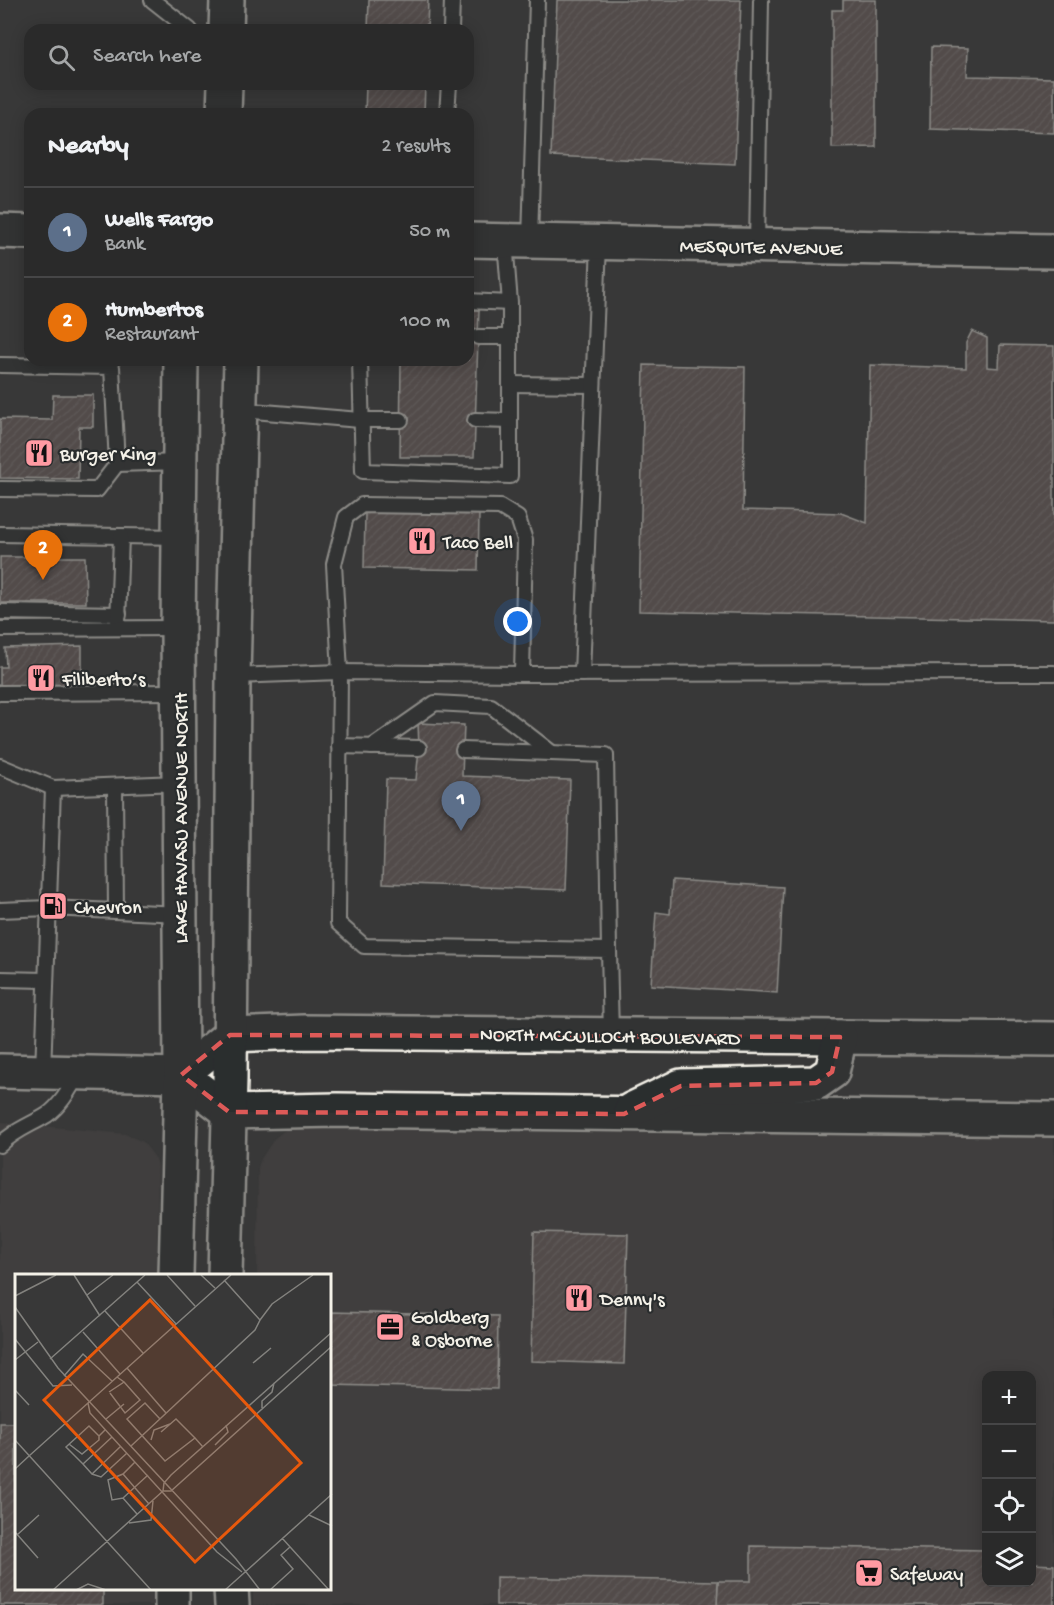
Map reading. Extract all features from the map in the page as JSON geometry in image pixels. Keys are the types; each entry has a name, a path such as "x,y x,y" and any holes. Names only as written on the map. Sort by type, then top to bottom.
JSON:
{"main road":[{"path":"226,24 227,0"},
{"path":"224,108 225,90"},
{"path":"0,231 24,232"},
{"name":"MESQUITE AVENUE","path":"474,240 1054,251"},
{"name":"LAKE HAVASU AVENUE NORTH","path":"176,1274 181,1076 178,783 181,366"},
{"path":"225,1274 230,1079 233,676 241,366"},
{"name":"NORTH MCCULLOCH BOULEVARD","path":"230,1035 304,1032 1054,1039"},
{"path":"181,1076 230,1035"},
{"path":"624,1114 681,1086 816,1083 832,1072 840,1037"},
{"path":"0,1071 181,1076 229,1112 337,1110 1054,1119"},
{"path":"231,1590 232,1605"}],"lane":[{"path":"152,0 182,24"},
{"path":"451,24 452,0"},
{"path":"360,366 363,471 510,476 510,303 518,241 537,0"},
{"path":"758,246 761,0"},
{"path":"447,108 448,90"},
{"path":"582,674 599,243"},
{"path":"474,301 510,303"},
{"path":"478,337 509,337"},
{"path":"0,365 24,365"},
{"path":"0,489 97,490 117,464 112,367 56,366"},
{"path":"510,384 593,385"},
{"path":"240,410 360,420 401,420"},
{"path":"475,420 510,421"},
{"path":"117,464 180,462"},
{"path":"522,674 525,540 518,518 500,507 362,505 346,517 334,564 340,672 338,923 364,946 609,950"},
{"path":"0,534 180,537"},
{"path":"119,621 122,536"},
{"path":"0,612 178,628"},
{"path":"0,629 119,621"},
{"path":"233,676 340,672 1054,673"},
{"path":"0,693 179,692"},
{"path":"372,747 435,703 491,706 552,753"},
{"path":"339,746 419,748"},
{"path":"463,750 606,755 611,1035"},
{"path":"0,766 53,788 178,783"},
{"path":"115,786 116,911"},
{"path":"43,1072 53,788"},
{"path":"0,910 49,908 181,914"},
{"path":"0,979 46,980"},
{"path":"0,1145 12,1135 50,1113 63,1099 78,1073"}],"highlighted area":[{"path":"230,1035 840,1037 832,1072 816,1083 681,1086 624,1114 229,1112 181,1075"}],"shaded area":[{"path":"0,1122 125,1134 143,1142 156,1159 158,1166 157,1274 15,1274 15,1590 154,1590 154,1605 0,1605"},
{"path":"302,1123 1054,1136 1054,1605 253,1605 253,1590 332,1590 332,1274 257,1274 258,1168 274,1139 285,1130"}],"building":[{"path":"369,0 428,0 427,24 368,24"},
{"path":"557,0 741,0 735,164 551,156"},
{"path":"843,0 876,0 876,147 832,148 832,10 843,10"},
{"path":"931,47 968,48 967,76 1054,78 1054,133 930,129"},
{"path":"366,90 425,90 424,108 365,108"},
{"path":"474,310 479,310 474,457 400,457 401,366 474,366"},
{"path":"972,331 987,338 987,367 999,368 1000,345 1054,346 1054,620 639,611 644,365 745,367 743,510 841,513 867,523 870,365 966,368 966,343"},
{"name":"Burger King","path":"53,395 93,395 93,427 79,427 78,479 0,478 0,419 52,420"},
{"name":"Taco Bell","path":"365,512 479,514 478,570 364,568"},
{"path":"0,557 85,557 86,603 0,603"},
{"name":"Filiberto’s","path":"82,646 82,689 0,690 0,667 6,667 5,648"},
{"path":"418,723 464,725 462,776 570,780 566,890 383,883 386,779 416,780 419,748"},
{"path":"672,880 783,887 777,993 651,985 656,912 670,914"},
{"name":"Denny's","path":"534,1232 628,1234 624,1364 531,1361"},
{"path":"332,1312 498,1316 497,1389 332,1385"},
{"path":"0,1423 15,1423 15,1590 103,1590 103,1605 0,1605"},
{"name":"Safeway","path":"751,1546 982,1550 982,1587 1036,1587 1036,1564 1054,1565 1054,1605 717,1605 718,1581 751,1581"},
{"path":"496,1577 718,1581 717,1605 496,1605"}],"place":[{"name":"Burger King","path":"39,453"},
{"name":"Taco Bell","path":"422,541"},
{"name":"Humbertos","path":"43,580"},
{"name":"Filiberto’s","path":"41,678"},
{"name":"Wells Fargo","path":"461,831"},
{"name":"Chevron","path":"53,906"},
{"name":"Denny's","path":"579,1298"},
{"name":"Goldberg & Osborne","path":"390,1327"},
{"name":"Safeway","path":"869,1573"}]}
